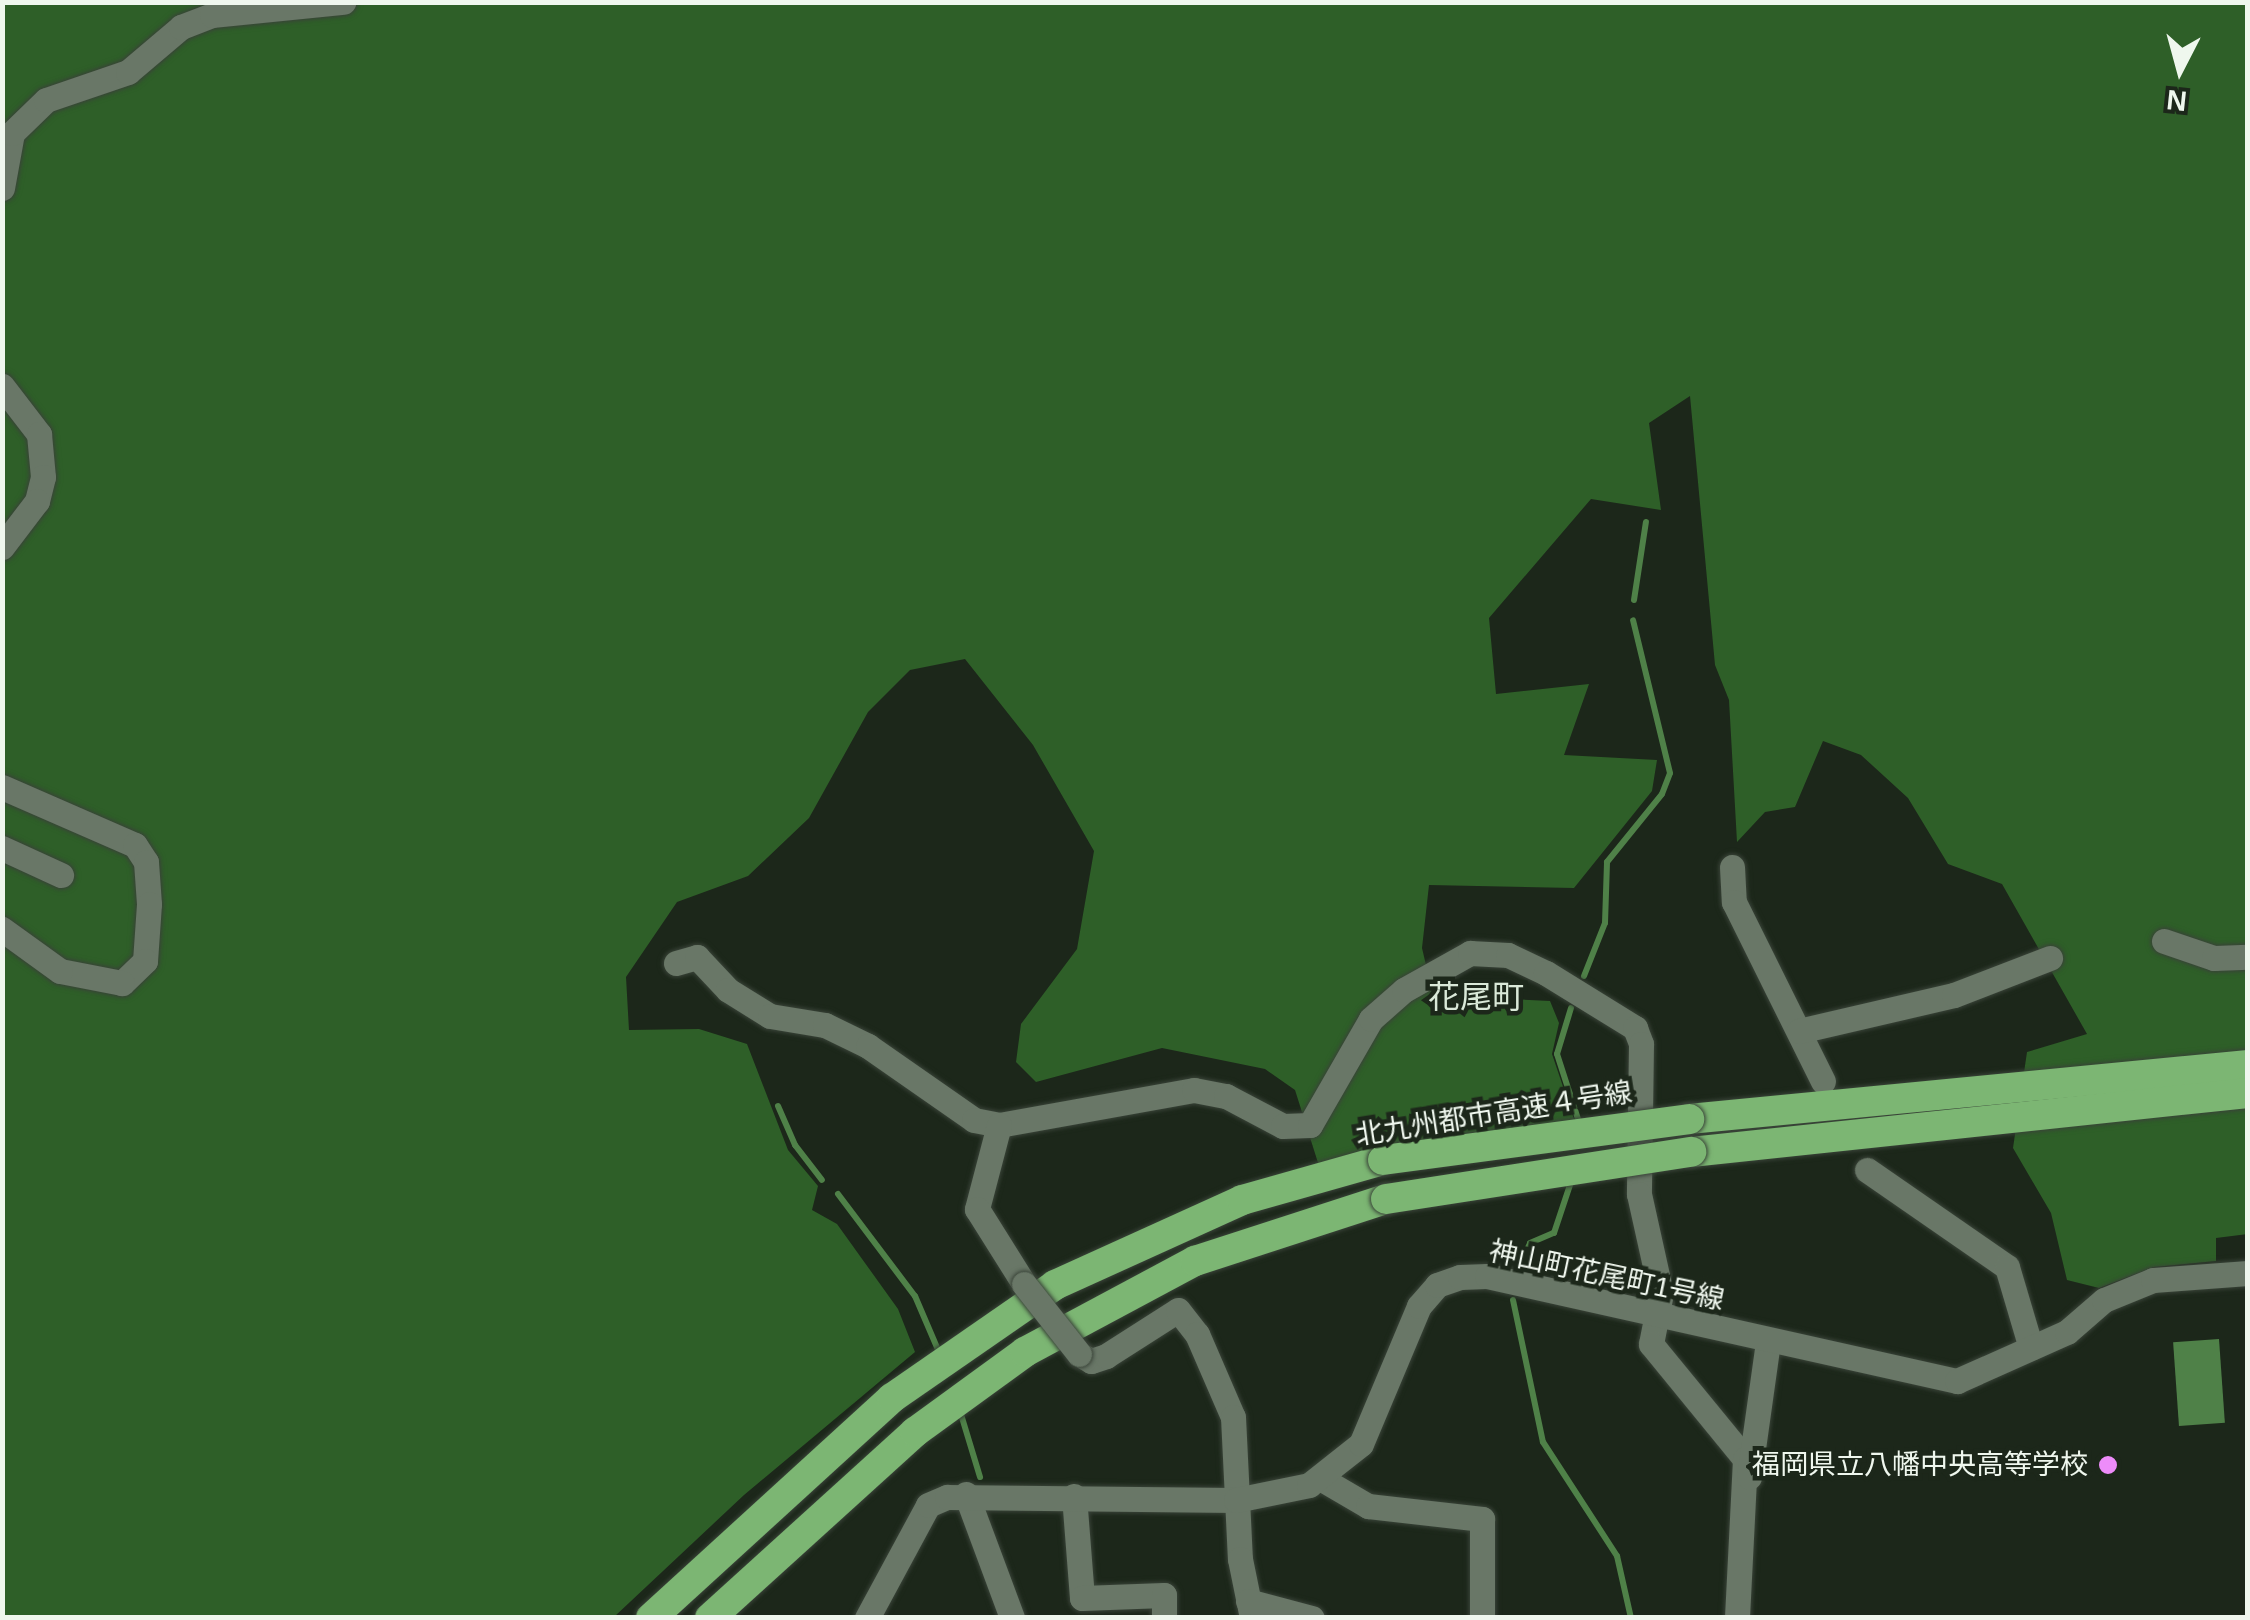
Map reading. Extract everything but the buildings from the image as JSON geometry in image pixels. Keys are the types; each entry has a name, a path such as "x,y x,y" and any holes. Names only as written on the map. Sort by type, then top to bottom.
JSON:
{"highway":[{"name":"北九州都市高速４号線","path":"650,1618 892,1398 1005,1316 1176,1226 1383,1160 1689,1119 2248,1065"},
{"path":"710,1618 915,1432 1025,1352 1195,1261 1386,1200 1691,1152 2248,1093"}],"street":[{"path":"2,188 12,133 46,100 128,72 181,27 212,16 343,2"},
{"path":"2,386 38,434 43,477 37,500 2,547"},
{"path":"2,787 136,845 146,862 150,904 144,961 122,983 60,971 2,930"},
{"path":"2,848 61,875"},
{"path":"1732,867 1734,902 1824,1081"},
{"path":"2164,941 2214,958 2248,956"},
{"path":"676,963 697,956 728,990 770,1016 825,1025 868,1046 974,1120 999,1125 1194,1090 1226,1096 1282,1126 1310,1125 1372,1019 1404,990 1470,953 1508,955 1634,1028 1641,1044 1639,1194 1661,1293 1651,1344 1745,1459 1749,1482"},
{"path":"1799,1031 1954,995 2050,958"},
{"path":"999,1125 976,1209 1024,1284 1080,1354 1091,1360 1106,1356 1178,1310 1197,1334 1232,1417 1236,1500 1250,1609 1312,1618"},
{"path":"1867,1170 2006,1267 2031,1348"},
{"name":"神山町花尾町1号線","path":"868,1618 928,1505 966,1494 1236,1500 1277,1495 1320,1478 1362,1444 1419,1306 1437,1285 1487,1276 1768,1342 1956,1380 2067,1332 2104,1300 2153,1280 2248,1273"},
{"path":"1736,1618 1768,1342"},
{"path":"1320,1478 1368,1506 1482,1519 1482,1618"},
{"path":"966,1494 1012,1618"},
{"path":"1074,1496 1082,1598 1164,1595 1164,1618"}],"shaded area":[{"path":"3,3 2247,3 2248,1234 2216,1238 2216,1261 2154,1267 2099,1288 2067,1280 2051,1213 2013,1148 2027,1052 2087,1034 2002,884 1948,864 1908,798 1861,755 1823,741 1795,807 1765,812 1737,842 1729,700 1715,665 1690,396 1649,423 1661,510 1591,499 1489,618 1496,694 1589,684 1564,755 1657,760 1652,791 1574,888 1429,885 1422,948 1433,995 1550,1001 1559,1023 1552,1054 1575,1122 1319,1166 1295,1090 1265,1069 1162,1048 1036,1082 1016,1062 1021,1024 1077,949 1094,851 1033,745 965,659 910,670 868,712 809,818 748,876 677,902 626,977 629,1030 699,1029 747,1044 788,1150 818,1186 812,1210 837,1224 898,1309 915,1352 744,1495 614,1617 3,1618"},
{"path":"2219,1339 2225,1423 2179,1426 2173,1342"}],"waterway":[{"path":"1634,600 1646,522"},
{"path":"1584,976 1605,923 1607,862 1662,794 1670,773 1633,620"},
{"path":"1571,1008 1557,1054 1580,1125"},
{"path":"778,1106 795,1145 822,1180"},
{"path":"1519,1266 1530,1243 1554,1233 1571,1182"},
{"path":"838,1194 915,1296 939,1352"},
{"path":"1513,1300 1543,1442 1617,1556 1631,1618"},
{"path":"960,1411 980,1477"}],"place":[{"name":"福岡県立八幡中央高等学校","path":"2108,1465"}],"district":[{"name":"花尾町","path":"1476,997"}]}
